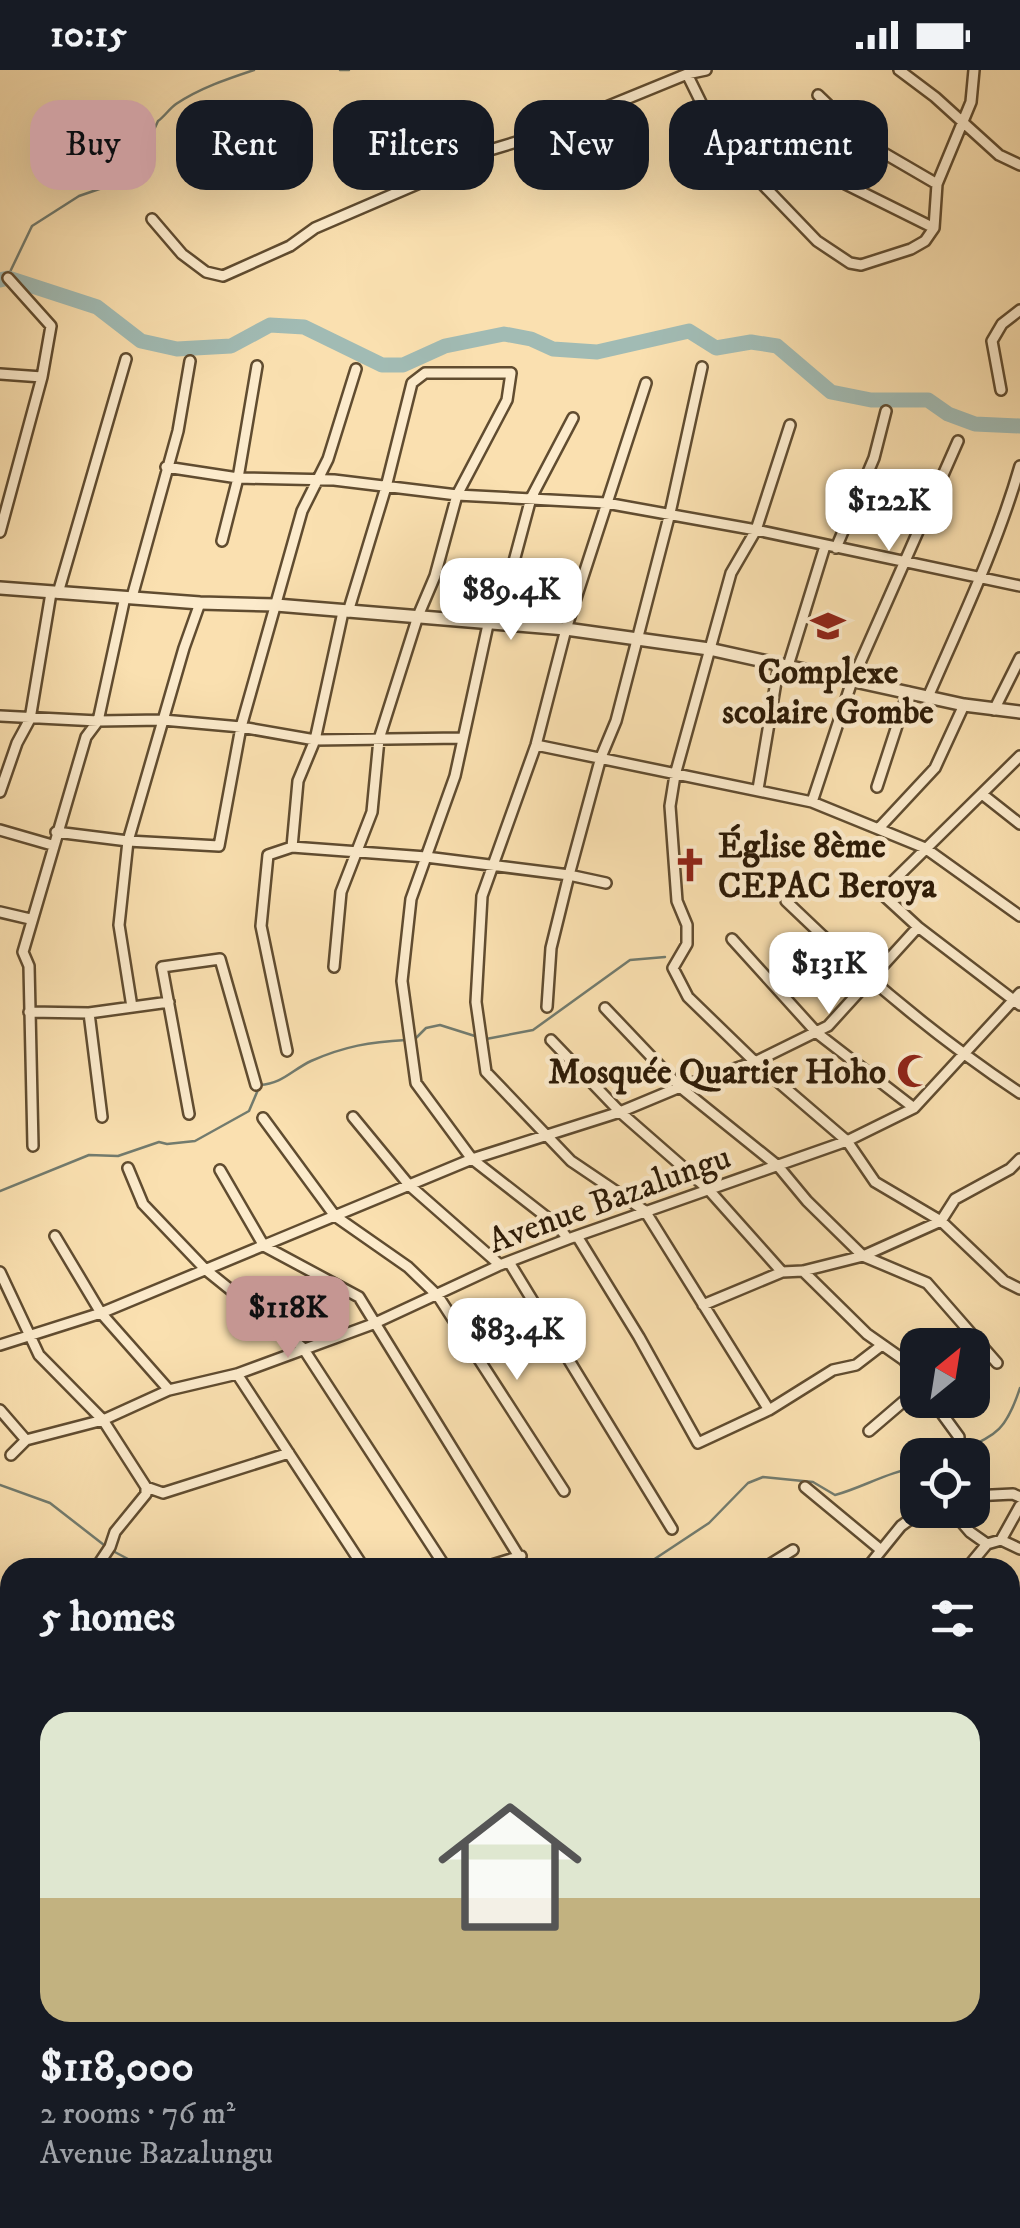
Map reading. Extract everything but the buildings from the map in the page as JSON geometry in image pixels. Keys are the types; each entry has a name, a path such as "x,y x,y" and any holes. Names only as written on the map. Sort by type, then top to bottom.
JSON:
{"street":[{"path":"152,219 182,254 206,272 223,276 290,246 315,228 466,164 490,150 706,70"},
{"path":"900,70 1000,155 1020,165"},
{"path":"687,74 719,139 817,241 850,263 860,265 912,249 934,228 937,184 971,102 974,70"},
{"path":"818,94 845,121 846,131 937,184"},
{"path":"857,190 934,228"},
{"path":"0,532 42,377 51,326 8,278"},
{"path":"1000,390 992,340 1002,324 1020,310"},
{"path":"0,792 30,719 54,593 126,359"},
{"path":"33,1146 29,966 23,952 86,738 98,721 178,430 190,360"},
{"path":"222,541 238,478 256,366"},
{"path":"546,1007 552,948 569,875 601,757 616,721 670,514 702,367"},
{"path":"56,832 128,842 220,846 241,727 302,511 328,458 356,369"},
{"path":"292,847 298,781 315,740 346,612 386,487 412,383 425,373 510,373 507,400 457,495 435,576 418,616 379,739 372,812 341,892 334,967"},
{"path":"0,374 42,377"},
{"path":"646,382 566,629 536,745 482,896 476,1002 486,1072 571,1161 645,1211 769,1410"},
{"path":"758,789 784,665 831,546 874,458 886,410"},
{"path":"574,418 531,498 462,738 455,776 412,899 402,980 416,1084 472,1159 572,1237 640,1337 698,1443 769,1410 832,1370 856,1365 882,1345"},
{"path":"790,425 756,530 731,573 674,775 670,806 677,900 687,924 686,944 674,968 688,997 848,1141 875,1182 941,1221 1004,1281 1020,1288"},
{"path":"812,802 852,681 958,441"},
{"path":"928,697 1007,511 1020,466"},
{"path":"166,468 238,478 314,480 457,495 606,503 756,530 1020,586"},
{"path":"0,588 566,629 708,649 964,705 1020,712"},
{"path":"132,1007 119,926 128,842 200,603"},
{"path":"994,710 1020,658"},
{"path":"878,786 908,692"},
{"path":"880,828 935,768 964,705"},
{"path":"0,716 164,720 241,727 315,740 462,738"},
{"path":"536,745 812,802 926,848 1020,916"},
{"path":"1018,1000 918,927 881,893 1020,756"},
{"path":"982,794 1020,824"},
{"path":"0,830 52,845"},
{"path":"287,1052 261,926 268,855 292,847 426,857 606,883"},
{"path":"786,902 869,981 964,1056 1020,1093"},
{"path":"0,912 30,919"},
{"path":"0,1346 102,1313 472,1159 620,1112 756,1062 817,1033 918,927"},
{"path":"732,939 817,1033 914,1108"},
{"path":"189,1114 162,967 220,959 256,1085"},
{"name":"Avenue Bazalungu","path":"11,1454 26,1440 103,1420 168,1390 237,1374 373,1324 504,1263 572,1237 848,1141 914,1108 1018,1000"},
{"path":"30,1012 89,1013 168,1002"},
{"path":"605,1008 680,1087 778,1166 807,1201 864,1256 927,1283 997,1362"},
{"path":"89,1013 102,1117"},
{"path":"552,1040 620,1112 708,1190 782,1272"},
{"path":"353,1117 409,1185 504,1263 672,1529"},
{"path":"263,1118 335,1216 408,1267 438,1296 564,1491"},
{"path":"704,1305 782,1272 804,1271 864,1256 941,1221 955,1199 1010,1169 1020,1159"},
{"path":"128,1168 143,1204 206,1270 303,1348 440,1558"},
{"path":"1010,1169 1020,1179"},
{"path":"220,1170 264,1246 359,1298 521,1556 514,1558"},
{"path":"55,1236 102,1313 168,1390"},
{"path":"804,1271 900,1357"},
{"path":"0,1272 38,1354 103,1420 146,1487 146,1494 115,1532 103,1558"},
{"path":"237,1374 357,1558"},
{"path":"869,1431 900,1404"},
{"path":"0,1410 26,1440"},
{"path":"945,1418 959,1437"},
{"path":"146,1487 163,1493 289,1453"},
{"path":"805,1487 881,1550"},
{"path":"990,1495 1020,1497"},
{"path":"1001,1540 1020,1506"},
{"path":"875,1558 900,1526"},
{"path":"967,1528 987,1544"},
{"path":"975,1558 987,1544 1001,1540 1020,1549"},
{"path":"781,1558 793,1550"}],"waterway":[{"path":"9,274 32,226 79,196 108,186 119,174 133,141 153,132 158,121 174,106 204,89 254,70"},
{"path":"340,70 349,70"},
{"path":"0,280 8,278 97,307 141,341 177,349 231,346 270,325 304,327 382,365 403,365 445,346 504,334 531,339 553,349 597,352 689,331 716,348 751,342 777,346 831,392 871,400 928,400 948,414 975,424 1020,426"},
{"path":"486,1039 533,1030 630,960 665,957"},
{"path":"414,1040 426,1028 440,1025 478,1037"},
{"path":"0,1191 89,1155 118,1156 159,1142 195,1141 249,1111 260,1085 335,1052 406,1040"},
{"path":"986,1438 1009,1416 1020,1388"},
{"path":"656,1558 709,1523 748,1483 763,1477 813,1482 835,1495 900,1471"},
{"path":"0,1485 50,1503 104,1545"},
{"path":"111,1550 126,1558"}],"place":[{"name":"Complexe scolaire Gombe","path":"828,626"},
{"name":"Église 8ème CEPAC Beroya","path":"690,865"},
{"name":"Mosquée Quartier Hoho","path":"914,1071"}]}
